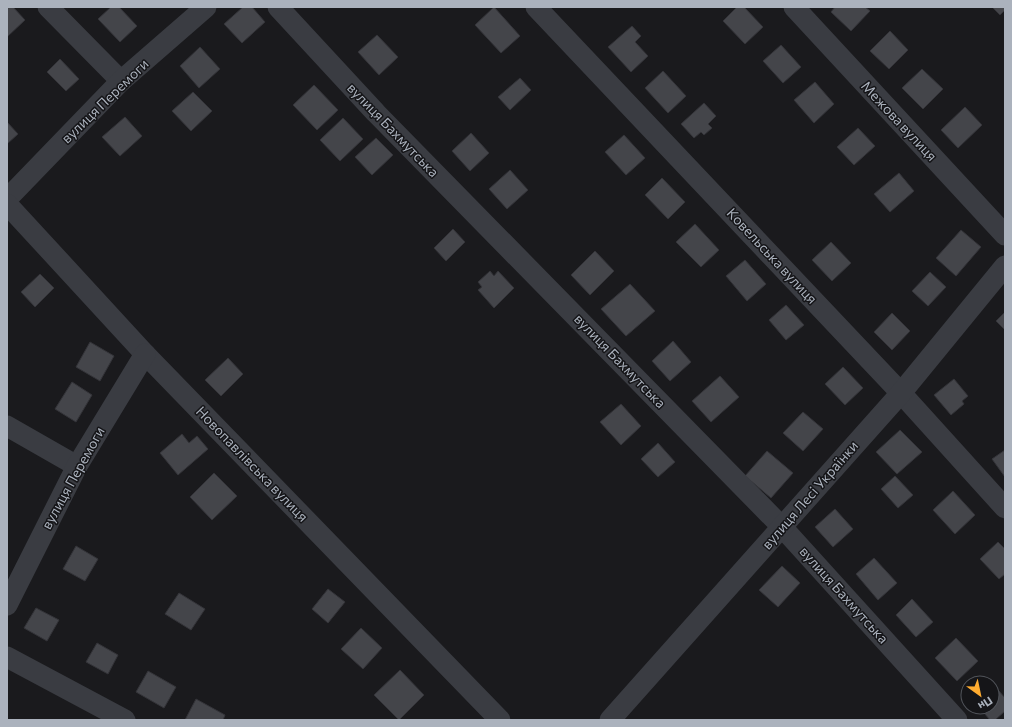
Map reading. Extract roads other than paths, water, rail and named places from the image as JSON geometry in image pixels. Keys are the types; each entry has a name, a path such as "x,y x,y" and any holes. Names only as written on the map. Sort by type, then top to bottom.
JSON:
{"street":[{"path":"48,7 121,81"},
{"name":"вулиця Перемоги","path":"7,199 121,81 206,7"},
{"name":"вулиця Бахмутська","path":"278,7 376,113 782,527 957,720"},
{"name":"Ковельська вулиця","path":"536,7 901,393 1005,508"},
{"name":"Межова вулиця","path":"794,7 1005,236"},
{"name":"Новопавлівська вулиця","path":"7,204 145,354 500,720"},
{"name":"вулиця Лесі Українки","path":"610,720 901,393 1005,266"},
{"name":"вулиця Перемоги","path":"7,605 77,466 145,354"},
{"path":"7,426 77,466"},
{"path":"7,657 125,720"}]}
